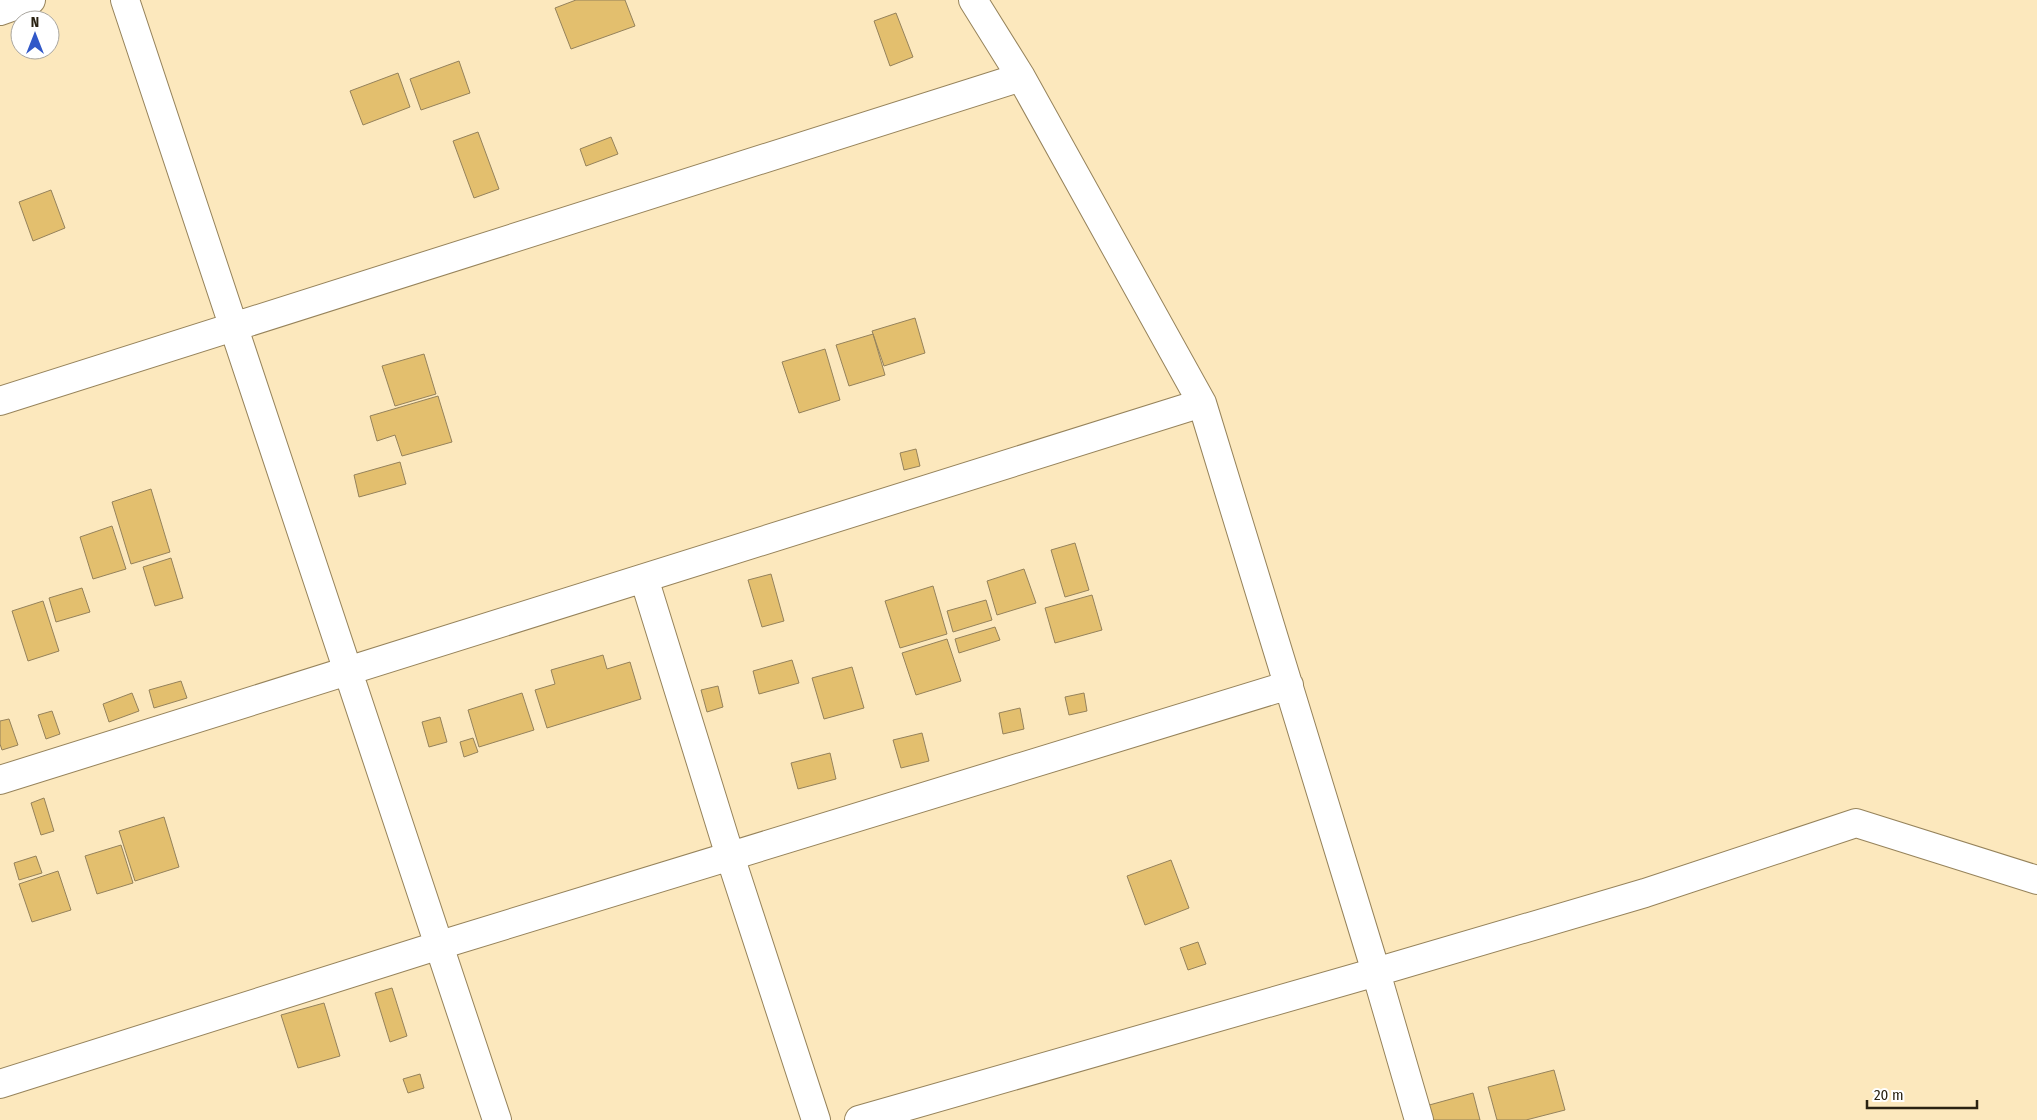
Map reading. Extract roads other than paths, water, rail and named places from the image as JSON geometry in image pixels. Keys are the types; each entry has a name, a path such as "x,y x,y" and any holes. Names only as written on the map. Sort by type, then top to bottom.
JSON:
{"street":[{"path":"0,11 31,0"},
{"path":"125,0 497,1120"},
{"path":"973,0 1021,77 1202,403 1376,972 1419,1120"},
{"path":"0,401 1021,77"},
{"path":"0,780 1202,403"},
{"path":"644,578 730,856 816,1120"},
{"path":"0,1084 440,945 1289,685"},
{"path":"859,1120 1645,893 1856,823 2037,880"}]}
